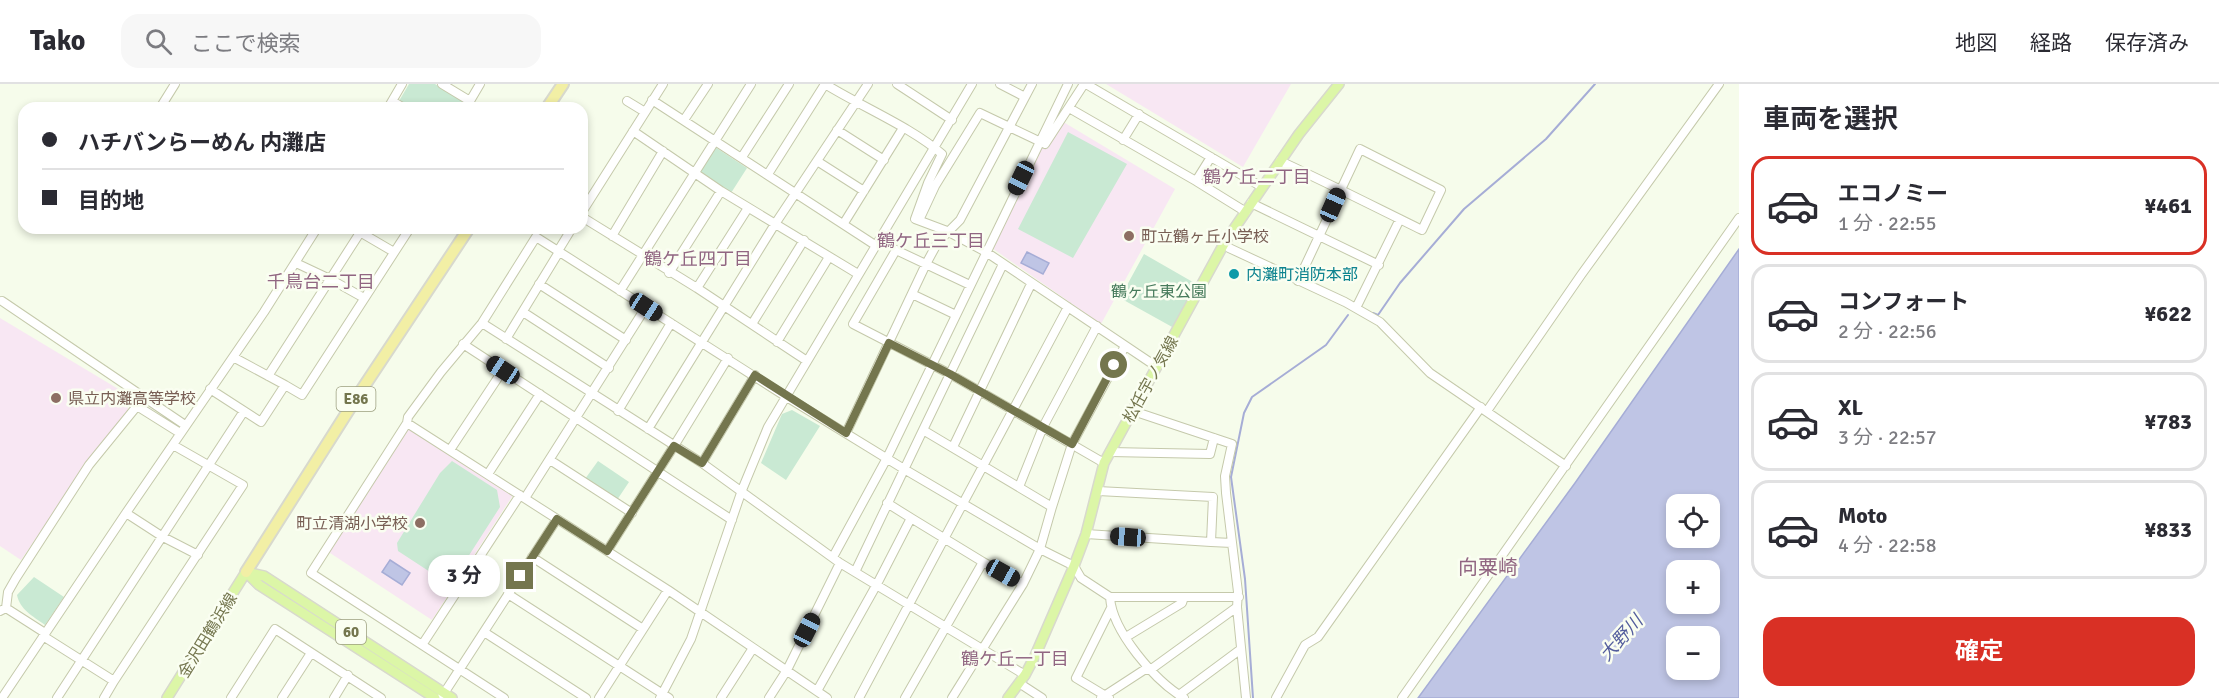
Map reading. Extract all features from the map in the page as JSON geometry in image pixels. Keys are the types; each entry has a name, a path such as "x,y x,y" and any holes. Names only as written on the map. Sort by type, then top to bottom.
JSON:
{"highway":[{"path":"551,102 563,84"},
{"name":"E86","path":"246,572 343,419 465,234"}],"main road":[{"name":"松任宇ノ気線","path":"1008,698 1022,679 1047,630 1074,566 1086,534 1104,463 1225,243 1280,160 1339,84"},
{"name":"60","path":"246,572 264,576 443,697"},
{"name":"金沢田鶴浜線","path":"167,698 246,572"}],"street":[{"path":"164,102 175,84"},
{"path":"392,102 402,84"},
{"path":"442,84 470,101 480,84"},
{"path":"588,204 663,84"},
{"path":"684,120 708,84"},
{"path":"620,291 751,84"},
{"path":"742,157 789,84"},
{"path":"768,174 825,84 856,104 903,128 942,154 927,183 915,219 947,231 986,252 1157,367"},
{"path":"648,429 775,224 868,84"},
{"path":"897,84 952,120"},
{"path":"508,594 664,697 691,639 742,490 768,427 972,84"},
{"path":"1000,84 1025,97"},
{"path":"846,433 926,264 938,242 960,220 1032,84"},
{"path":"769,698 787,670 837,560 1068,84"},
{"path":"919,221 935,186 980,113 1045,144 1085,84 1262,187"},
{"path":"1276,698 1305,645 1318,637 1719,84"},
{"path":"652,100 875,244"},
{"path":"627,101 645,112"},
{"path":"1069,108 1248,208 1379,265"},
{"path":"1124,140 1139,114"},
{"path":"844,223 903,128"},
{"path":"837,130 884,160"},
{"path":"633,131 721,191 858,274"},
{"path":"1280,160 1340,189 1422,230 1441,190 1360,149 1340,189 1298,281"},
{"path":"612,236 663,151"},
{"path":"1196,181 1211,157"},
{"path":"817,161 864,191"},
{"path":"669,273 721,191"},
{"path":"697,288 748,208"},
{"path":"588,218 807,361"},
{"path":"1402,698 1739,218"},
{"path":"1356,308 1400,219"},
{"path":"2,698 296,263 313,234"},
{"path":"268,376 356,234"},
{"path":"367,234 394,252"},
{"path":"233,357 302,395 406,234"},
{"path":"506,339 568,234"},
{"path":"504,698 311,573 407,423 408,417 482,322 536,237 904,469 1040,549 1074,566 1080,579 1110,597 1239,597"},
{"path":"752,324 804,240"},
{"path":"1225,243 1229,248 1356,308 1383,324 1430,373 1566,466"},
{"path":"970,285 896,250 853,324 950,374 1104,463"},
{"path":"777,342 829,257"},
{"path":"296,263 364,298"},
{"path":"855,572 1002,264"},
{"path":"540,284 626,340"},
{"path":"953,447 1031,284"},
{"path":"912,294 956,315"},
{"path":"2,301 185,426"},
{"path":"422,645 550,460 646,307"},
{"path":"859,698 1068,307"},
{"path":"523,312 609,368"},
{"path":"482,322 702,463 855,572 983,651 1022,679 1042,698"},
{"path":"618,411 671,323"},
{"path":"1019,487 1043,427 1097,326"},
{"path":"463,344 732,520"},
{"path":"952,698 1023,584 1040,549 1072,444 1125,346"},
{"path":"607,551 728,358"},
{"path":"450,450 503,370"},
{"path":"702,463 755,375"},
{"path":"210,389 261,422 285,385"},
{"path":"488,474 540,394"},
{"path":"114,681 3,609 8,592 16,578 89,465 137,406 180,433"},
{"path":"57,698 244,411"},
{"path":"1133,411 1232,444 1225,476 1226,498 1239,597 1237,607 1245,698"},
{"path":"407,423 668,590 822,695 911,518"},
{"path":"923,430 1052,507"},
{"path":"1110,452 1210,454 1214,438"},
{"path":"104,698 243,485 173,444"},
{"path":"550,460 632,513"},
{"path":"1098,491 1226,498"},
{"path":"1211,543 1213,497"},
{"path":"887,503 1023,584"},
{"path":"126,513 163,537 198,555"},
{"path":"443,697 557,519"},
{"path":"1086,534 1232,543"},
{"path":"532,557 643,629"},
{"path":"904,698 983,562"},
{"path":"599,698 668,590"},
{"path":"1110,597 1111,608 1126,637 1150,670 1181,697 1241,649"},
{"path":"1126,637 1182,603 1184,597"},
{"path":"1111,608 1076,678 1105,697 1144,669 1150,670 1237,607"},
{"path":"231,698 275,629 381,698"},
{"path":"484,632 586,698"},
{"path":"721,698 753,648"},
{"path":"282,698 311,653"},
{"path":"334,698 348,675"}],"shaded area":[{"path":"1106,84 1291,84 1243,167"},
{"path":"1060,120 1175,189 1101,324 992,248 1044,140"},
{"path":"0,318 130,396 128,409 101,443 21,560 0,546"},
{"name":"町立清湖小学校","path":"406,428 513,495 432,620 327,551"}],"green space":[{"path":"409,84 435,84 464,102 401,102 399,101"},
{"path":"1068,132 1127,164 1073,258 1018,229"},
{"path":"715,147 747,168 731,193 699,173"},
{"name":"鶴ヶ丘東公園","path":"1144,254 1198,285 1174,328 1120,298"},
{"path":"792,410 820,426 786,480 761,463 782,414"},
{"path":"452,461 497,490 500,507 450,585 398,551 397,543 440,473"},
{"path":"598,461 629,482 617,500 585,479"},
{"path":"34,577 64,597 45,625 24,609 17,595"}],"water":[{"name":"大野川","path":"1739,249 1739,698 1418,698 1575,483"},
{"path":"1027,252 1049,263 1043,274 1021,263"},
{"path":"390,560 410,573 402,585 382,572"}],"waterway":[{"path":"1373,313 1378,315 1400,283 1464,209 1546,139 1595,84"},
{"path":"1253,698 1245,579 1231,477 1244,413 1252,397 1326,345 1348,315"}],"place":[{"name":"町立鶴ヶ丘小学校","path":"1129,236"},
{"name":"内灘町消防本部","path":"1234,274"},
{"name":"県立内灘高等学校","path":"56,398"},
{"name":"町立清湖小学校","path":"420,523"}],"district":[{"name":"鶴ケ丘二丁目","path":"1257,177"},
{"name":"鶴ケ丘三丁目","path":"931,241"},
{"name":"鶴ケ丘四丁目","path":"698,259"},
{"name":"千鳥台二丁目","path":"321,282"},
{"name":"向粟崎","path":"1488,567"},
{"name":"鶴ケ丘一丁目","path":"1015,659"}],"route":[{"path":"520,576 557,519 607,551 674,446 702,463 755,375 846,433 889,343 950,374 1072,444 1114,365"}]}
